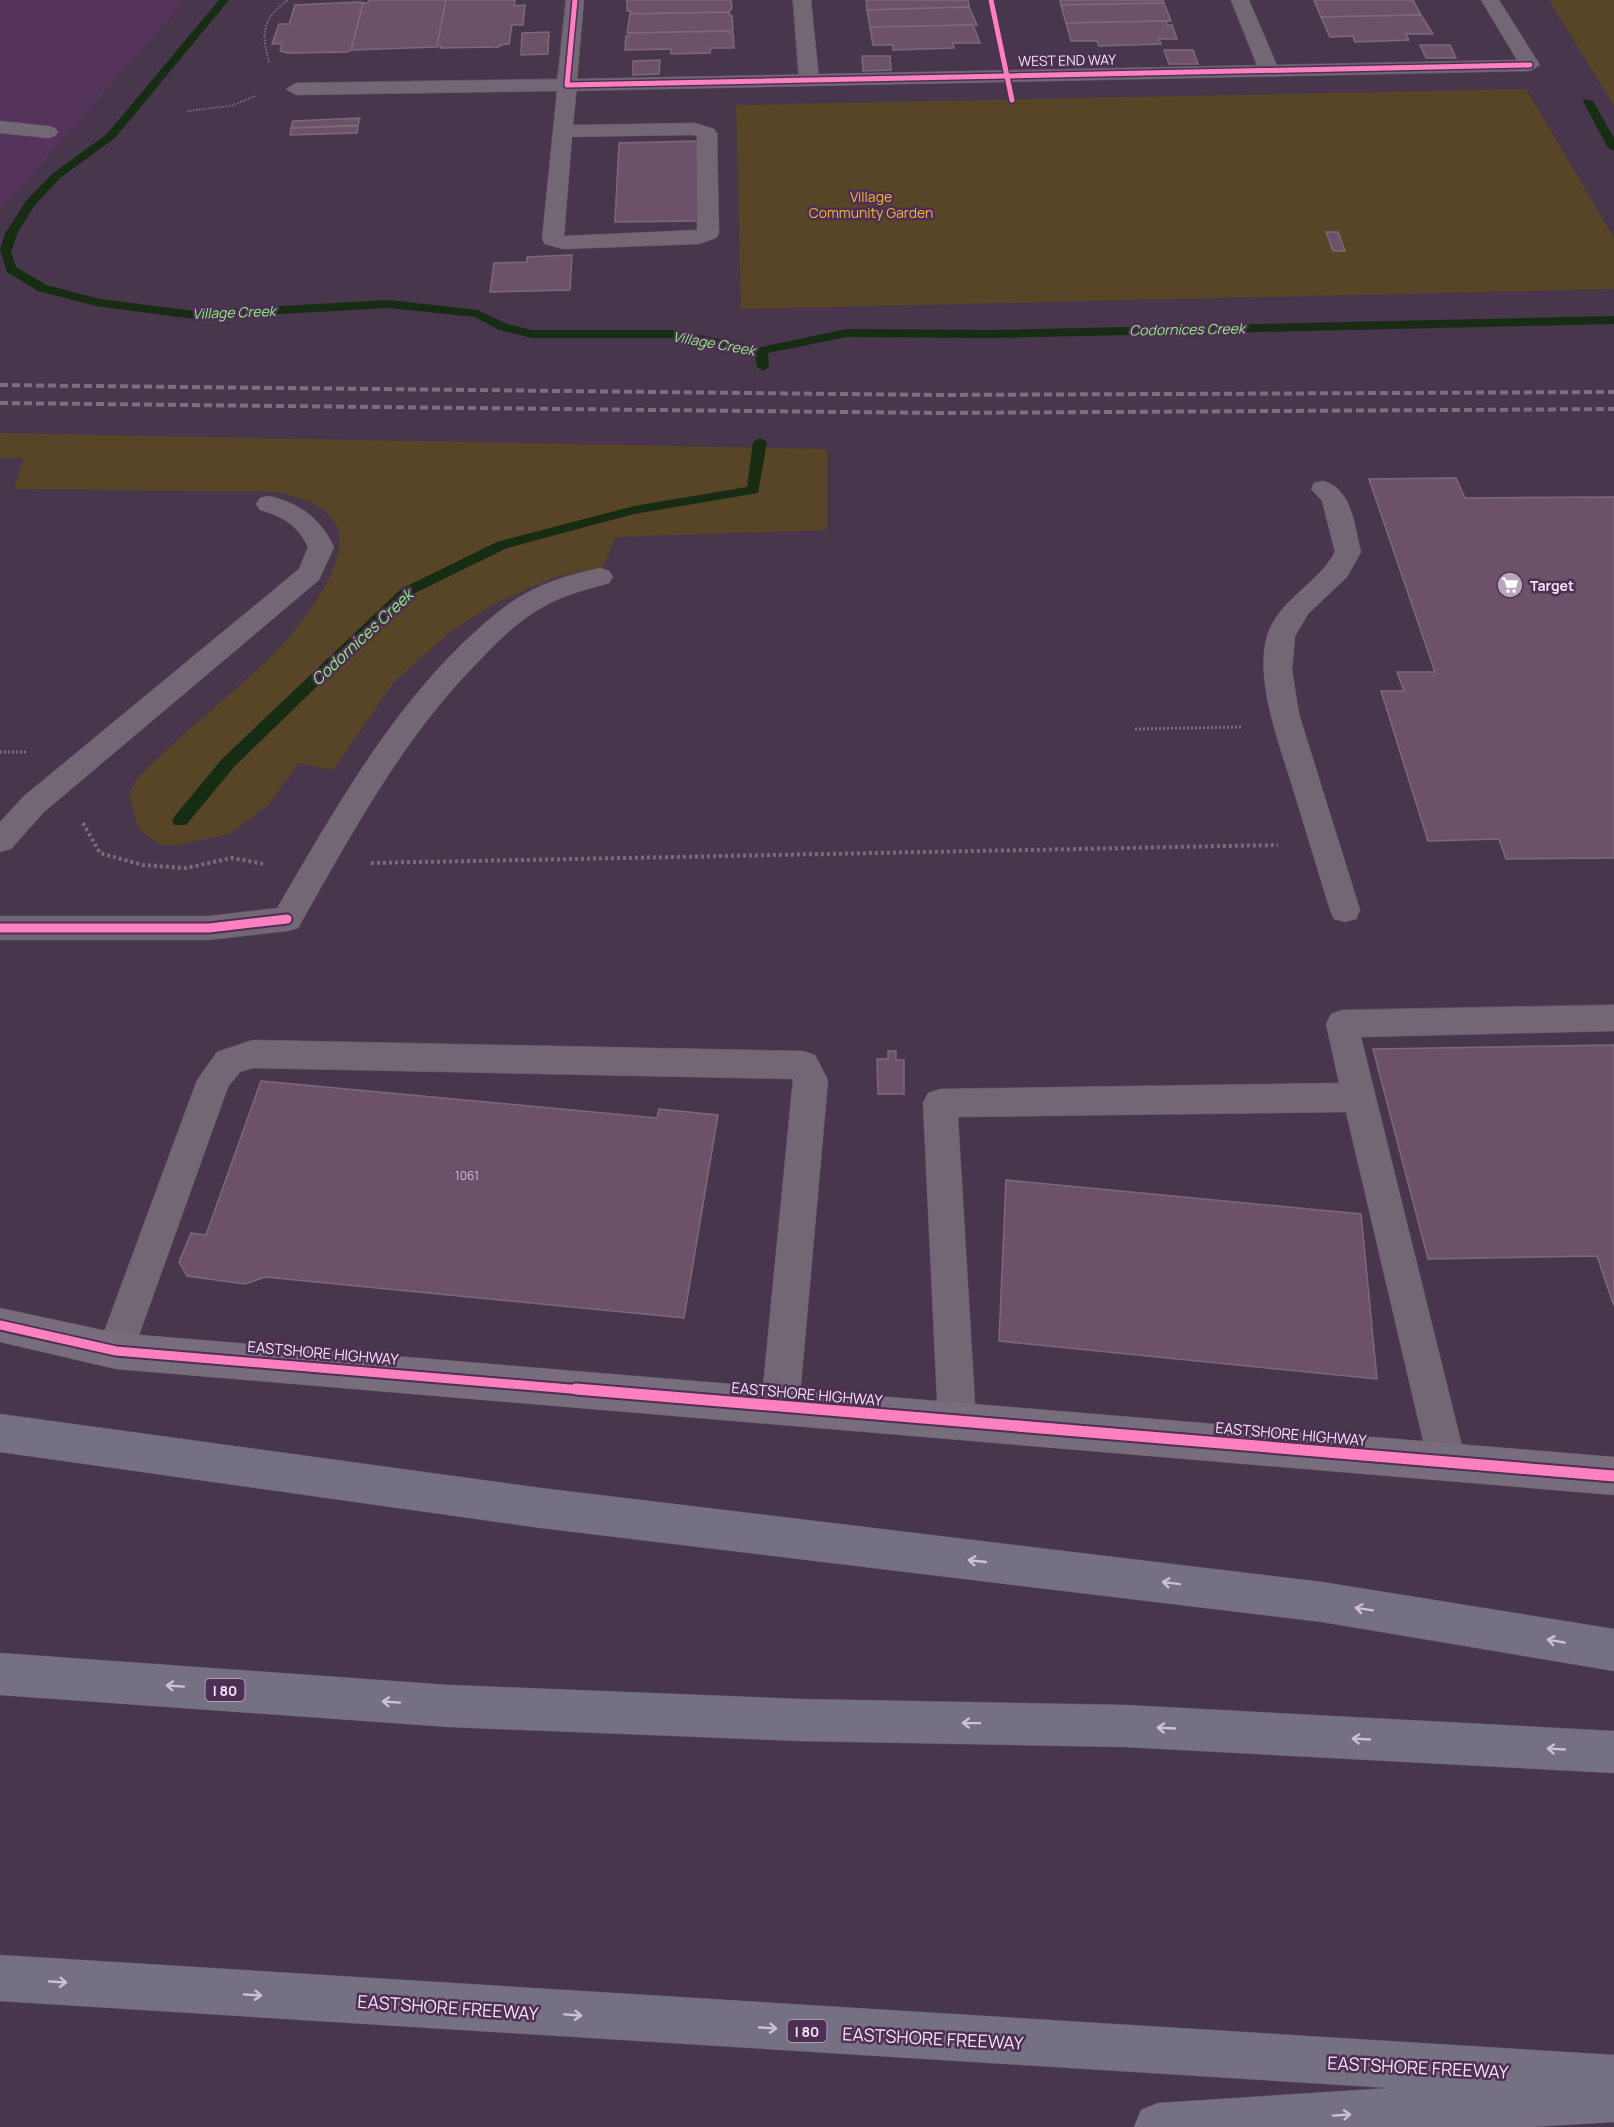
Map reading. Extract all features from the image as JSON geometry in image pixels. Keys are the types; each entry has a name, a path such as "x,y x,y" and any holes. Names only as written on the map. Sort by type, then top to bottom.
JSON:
{"highway":[{"path":"0,1433 552,1510 1299,1599 1614,1650"},
{"name":"I 80","path":"0,1674 449,1706 800,1720 1125,1726 1614,1752"},
{"name":"EASTSHORE FREEWAY","path":"0,1978 1614,2079"},
{"path":"1158,2127 1614,2098"}],"street":[{"path":"563,131 695,129 706,133 708,233 699,238 564,243 553,239 575,0"},
{"path":"801,0 809,79"},
{"path":"1240,0 1269,70"},
{"name":"WEST END WAY","path":"296,89 1530,65 1490,0"},
{"path":"0,127 48,132"},
{"path":"1323,489 1334,498 1348,552 1338,571 1298,608 1281,636 1278,669 1285,714 1345,910"},
{"path":"0,841 34,804 310,574 321,547 315,533 289,508 268,504"},
{"path":"0,928 209,928 287,919 359,799 420,708 443,681 525,606 572,583 600,577"},
{"path":"1447,1462 1342,1024 1614,1018"},
{"path":"116,1351 214,1080 229,1062 253,1054 803,1065 811,1080 780,1407"},
{"path":"957,1421 940,1103 1359,1097"},
{"name":"EASTSHORE HIGHWAY","path":"0,1325 116,1351 1614,1476"}],"path":[{"path":"270,65 262,37 274,10 288,0"},
{"path":"187,111 224,108 246,102 264,90"},
{"path":"1135,729 1252,727"},
{"path":"82,817 83,826 100,853 143,865 186,868 232,858 264,864"},
{"path":"368,863 1286,845"}],"shaded area":[{"path":"0,0 185,0 0,211"}],"green space":[{"path":"1549,0 1614,0 1614,106"},
{"name":"Village Community Garden","path":"1526,89 1614,238 1614,289 741,309 736,105"},
{"path":"0,433 827,449 827,530 615,537 603,567 555,577 496,603 451,631 394,682 333,770 299,763 268,805 231,833 180,845 160,845 138,828 129,794 137,779 265,662 302,621 324,588 332,571 338,554 340,538 336,525 318,506 278,492 15,489 23,458 0,458"}],"building":[{"path":"369,0 446,0 437,47 351,50 363,3 368,3"},
{"path":"446,0 515,0 514,6 525,5 523,25 512,25 509,44 499,47 440,48 441,46 437,46"},
{"path":"627,0 731,0 732,8 729,12 630,14 631,11 627,11"},
{"path":"866,0 968,0 969,7 867,10"},
{"path":"1060,0 1163,0 1164,3 1061,5"},
{"path":"1314,0 1413,0 1421,15 1321,17"},
{"path":"363,3 351,50 348,52 288,53 280,51 282,44 272,44 279,24 289,24 295,5"},
{"path":"1164,3 1171,21 1066,23 1061,5"},
{"path":"969,7 977,25 870,27 867,10"},
{"path":"729,12 732,16 733,31 627,33 630,14"},
{"path":"1421,15 1433,34 1406,34 1409,40 1355,42 1353,36 1330,37 1321,17"},
{"path":"1166,21 1167,25 1172,25 1177,39 1159,39 1161,44 1099,46 1097,41 1071,41 1066,23"},
{"path":"973,25 980,43 953,43 954,48 893,50 893,45 873,45 870,27"},
{"path":"729,31 733,33 734,48 711,48 710,53 671,54 671,49 625,50 626,36 629,36 629,33"},
{"path":"549,32 548,54 521,55 522,33"},
{"path":"1420,45 1450,45 1456,58 1426,58"},
{"path":"1164,50 1193,50 1198,64 1169,64"},
{"path":"862,56 890,56 891,70 863,71"},
{"path":"660,60 659,74 633,75 633,61"},
{"path":"360,118 358,125 291,128 293,121"},
{"path":"358,126 357,133 290,135 291,128"},
{"path":"697,141 698,221 615,222 619,143"},
{"path":"1326,232 1338,232 1345,251 1333,251"},
{"path":"572,255 570,290 490,292 494,263 527,262 527,257"},
{"name":"Target","path":"1456,478 1465,498 1614,497 1614,858 1506,859 1499,839 1428,841 1381,691 1404,691 1397,672 1435,672 1369,479"},
{"path":"1614,1045 1614,1306 1597,1256 1428,1259 1373,1049"},
{"path":"888,1051 896,1051 896,1060 904,1060 904,1094 878,1094 877,1059 888,1059"},
{"path":"261,1081 657,1118 659,1109 718,1115 684,1318 265,1277 245,1284 187,1276 179,1262 191,1233 206,1235"},
{"path":"1006,1180 1361,1214 1377,1379 999,1341"}],"waterway":[{"name":"Village Creek","path":"224,0 111,136 56,176 30,203 12,232 5,252 11,269 42,288 100,303 194,315 389,304 478,314 503,327 532,334 674,334 761,351"},
{"name":"Codornices Creek","path":"1588,101 1614,148"},
{"name":"Codornices Creek","path":"761,351 847,333 991,334 1614,320"},
{"name":"Village Creek","path":"761,351 763,367"},
{"name":"Codornices Creek","path":"180,821 228,763 406,592 502,545 634,510 753,490 760,442"}],"railway":[{"path":"0,385 938,395 1614,392"},
{"path":"0,403 939,413 1614,409"}],"cycle path":[{"path":"575,0 567,85 1530,65"},
{"path":"991,0 1012,100"},
{"path":"0,928 209,928 287,919"},
{"path":"0,1325 116,1351 1614,1476"}],"place":[{"name":"Target","path":"1510,585"}]}
